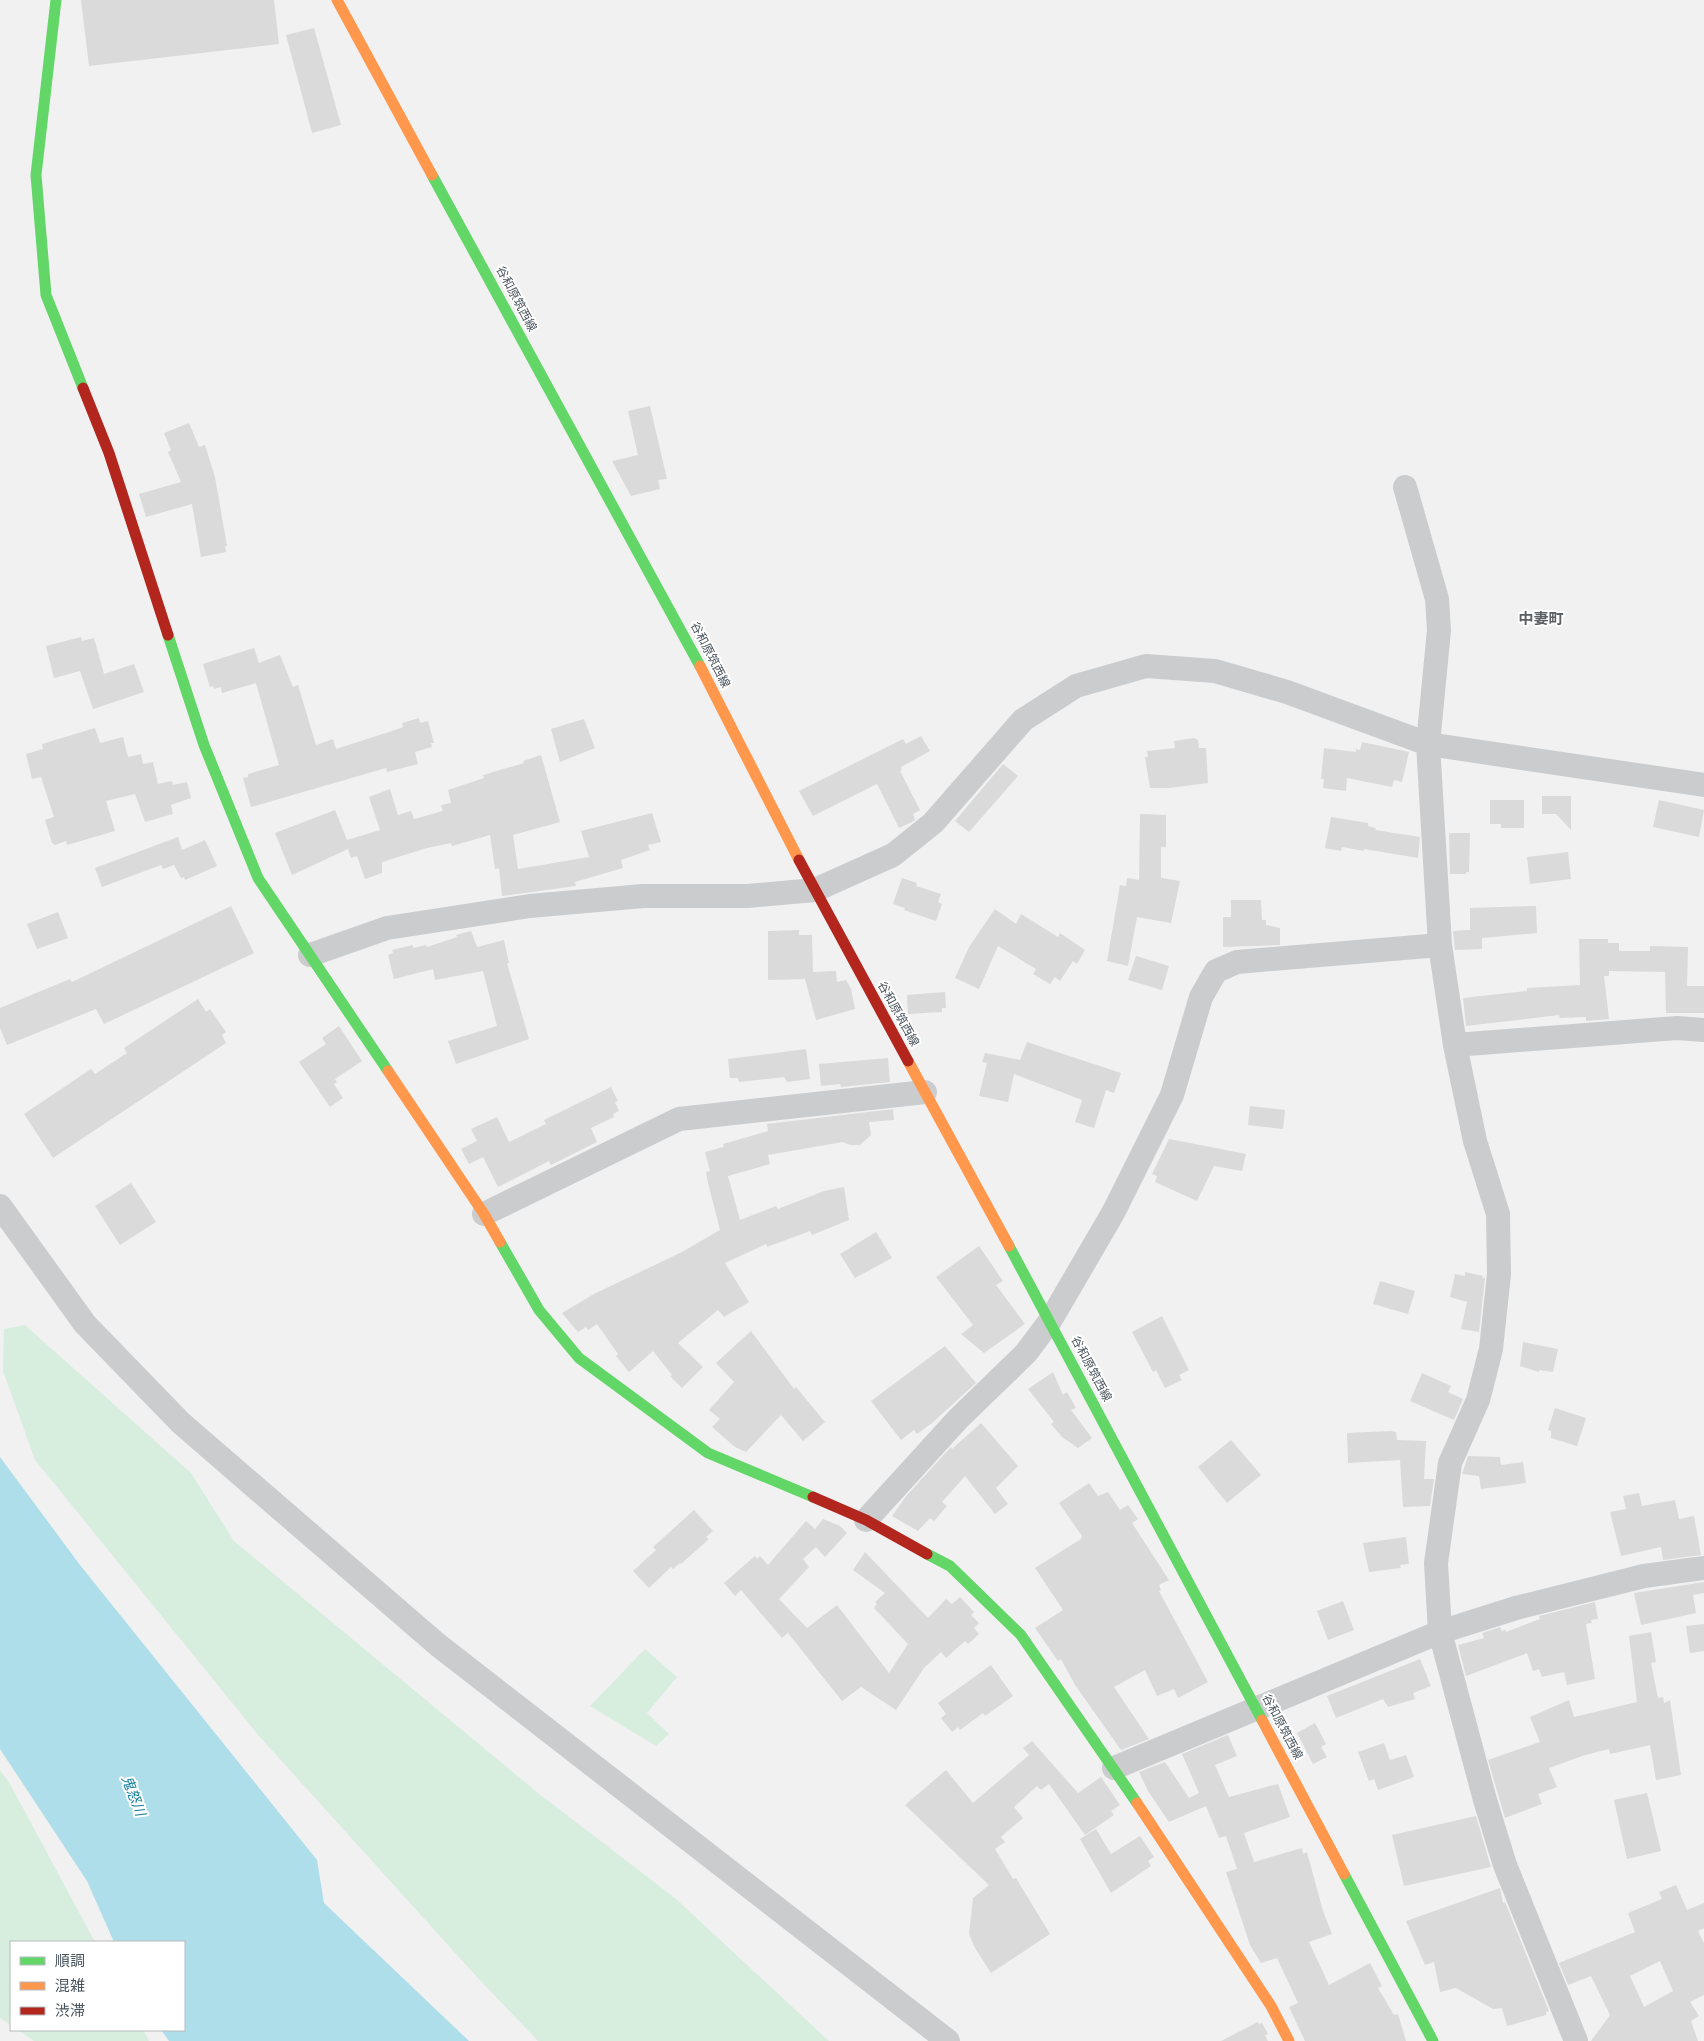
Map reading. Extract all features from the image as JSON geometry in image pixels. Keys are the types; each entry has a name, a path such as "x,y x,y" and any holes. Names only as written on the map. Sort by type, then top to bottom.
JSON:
{"street":[{"path":"56,0 36,175 46,295 110,453 204,745 258,878 484,1214 539,1310 579,1358 708,1453 866,1520 950,1566 1021,1635 1114,1768 1271,2006 1290,2041"},
{"name":"谷和原筑西線","path":"337,0 628,536 677,622 814,890 1050,1322 1258,1710 1432,2041"},
{"path":"1405,487 1437,599 1439,630 1428,744 1440,945 1454,1045 1475,1141 1498,1214 1499,1274 1491,1349 1478,1400 1450,1463 1436,1563 1440,1632 1485,1800 1505,1865 1576,2041"},
{"path":"310,955 387,928 530,906 643,896 748,896 814,890 893,855 933,824 1024,720 1076,686 1146,666 1215,671 1287,692 1428,744 1704,785"},
{"path":"866,1520 958,1419 1026,1353 1050,1322 1113,1212 1172,1095 1201,997 1216,971 1237,962 1440,945"},
{"path":"1454,1045 1677,1028 1704,1030"},
{"path":"484,1214 679,1119 925,1092"},
{"path":"0,1206 85,1324 180,1423 438,1645 948,2041"},
{"path":"1114,1768 1258,1710 1440,1632 1516,1608 1644,1576 1704,1568"}],"green space":[{"path":"25,1325 191,1473 234,1541 538,1793 675,1898 829,2041 538,2041 476,1976 259,1736 35,1460 3,1371 4,1329"},
{"path":"645,1649 677,1677 647,1713 669,1734 656,1746 590,1706"},
{"path":"0,1770 9,1782 94,1941 10,1941 10,2024 0,2018"},
{"path":"19,2031 144,2031 149,2041 34,2041"}],"water":[{"name":"鬼怒川","path":"0,1457 80,1565 317,1860 324,1903 469,2041 169,2041 162,2031 185,2031 185,1941 114,1941 87,1881 0,1749"}],"building":[{"path":"81,0 274,0 279,44 89,66"},
{"path":"314,28 341,125 312,133 286,35"},
{"path":"650,406 667,479 658,480 660,489 631,496 612,461 638,455 628,411"},
{"path":"189,423 199,447 205,445 215,477 227,546 225,546 226,552 201,557 192,504 146,517 139,494 181,482 168,452 171,450 164,433"},
{"path":"81,637 82,641 94,638 104,674 134,664 144,692 93,709 80,671 54,678 46,646"},
{"path":"254,648 259,663 280,655 293,687 298,685 316,745 333,739 336,749 395,730 403,727 402,723 419,718 420,723 428,721 434,743 431,743 432,747 415,752 418,764 387,772 386,768 251,807 243,778 248,777 248,774 279,765 256,683 222,693 221,687 214,689 213,686 210,687 203,664"},
{"path":"584,719 595,748 560,762 551,729"},
{"path":"95,728 100,743 123,737 128,757 141,754 143,764 153,762 158,784 172,781 173,785 187,782 191,798 171,805 173,814 145,822 135,794 106,801 115,831 67,845 66,841 55,845 52,843 45,820 54,817 41,777 32,779 26,754 43,749 42,744"},
{"path":"921,736 930,751 901,767 902,770 900,771 920,810 913,814 915,820 899,828 877,784 813,816 799,791 903,739 906,744"},
{"path":"1194,738 1198,740 1199,748 1206,748 1208,783 1170,788 1150,788 1145,757 1148,757 1147,751 1175,748 1174,741"},
{"path":"1362,742 1409,752 1402,782 1394,780 1392,787 1347,778 1346,791 1323,788 1324,779 1321,779 1324,748 1356,752 1356,749 1360,750"},
{"path":"541,755 560,822 513,835 518,869 589,857 581,831 652,813 661,842 648,845 650,850 621,860 623,868 575,882 576,886 502,896 499,868 495,869 490,835 452,846 451,843 427,848 382,862 382,873 365,879 357,856 351,858 348,849 292,875 275,833 335,810 347,840 380,830 369,797 390,789 398,815 411,811 414,819 443,811 441,805 451,803 448,790 484,778 483,775 524,763 523,761"},
{"path":"1003,764 1018,776 969,832 955,821"},
{"path":"1542,796 1571,796 1571,830 1556,814 1542,814"},
{"path":"1490,800 1524,800 1524,828 1501,828 1501,824 1490,824"},
{"path":"1659,800 1704,810 1699,837 1653,827"},
{"path":"1140,814 1166,815 1166,847 1161,847 1161,878 1180,881 1171,923 1137,917 1128,966 1107,961 1120,885 1126,886 1127,878 1139,880"},
{"path":"1331,817 1368,823 1368,826 1376,828 1375,830 1420,837 1418,858 1364,849 1364,851 1342,847 1341,851 1325,848"},
{"path":"1449,833 1470,833 1469,872 1466,872 1466,874 1450,874"},
{"path":"178,837 182,850 205,840 217,866 185,880 184,877 181,878 174,865 163,869 161,865 102,887 95,868"},
{"path":"1568,852 1571,879 1530,884 1527,857"},
{"path":"902,878 917,883 916,886 941,894 938,902 942,904 936,921 904,910 905,908 893,904"},
{"path":"1231,900 1261,900 1262,920 1266,920 1266,925 1280,928 1280,945 1223,947 1223,917 1231,917"},
{"path":"231,906 254,953 104,1024 96,1009 7,1045 0,1028 0,1008 70,979 72,982"},
{"path":"1536,906 1537,933 1482,938 1482,949 1455,950 1453,931 1470,930 1470,908"},
{"path":"995,909 1016,924 1021,914 1058,937 1060,933 1085,950 1077,964 1073,961 1060,981 1055,977 1050,984 1033,974 1036,969 998,946 979,989 955,978 969,947"},
{"path":"58,912 68,938 37,949 27,924"},
{"path":"799,930 799,935 812,935 813,972 836,971 837,982 846,980 851,989 855,1009 816,1020 805,979 768,980 768,931"},
{"path":"471,931 477,947 504,940 509,963 507,963 529,1039 456,1064 448,1041 497,1026 483,971 435,980 433,969 394,979 388,955 393,953 392,950 413,945 413,948 426,945 427,947"},
{"path":"1579,939 1608,939 1608,943 1619,943 1619,951 1650,951 1650,946 1688,947 1687,986 1704,986 1704,1013 1666,1013 1665,972 1609,971 1609,976 1604,976 1609,1019 1586,1021 1586,1017 1560,1018 1559,1015 1466,1026 1463,998 1527,991 1527,988 1580,985"},
{"path":"1136,956 1169,966 1162,990 1128,980"},
{"path":"945,992 946,1008 942,1008 942,1012 908,1014 907,995"},
{"path":"198,999 206,1012 210,1009 226,1032 222,1035 226,1043 53,1158 24,1114 91,1069 95,1074 127,1053 124,1048"},
{"path":"339,1026 362,1061 335,1079 337,1082 334,1084 343,1098 330,1107 299,1062 326,1044 322,1038"},
{"path":"1027,1042 1121,1073 1114,1093 1106,1090 1094,1128 1075,1122 1082,1100 1014,1074 1008,1102 979,1096 987,1063 982,1062 985,1053 1020,1060"},
{"path":"806,1049 810,1079 787,1082 784,1077 739,1082 738,1078 730,1078 728,1059"},
{"path":"888,1058 890,1082 841,1087 840,1084 821,1086 819,1064"},
{"path":"611,1087 618,1101 615,1102 619,1111 613,1114 614,1117 591,1128 597,1142 551,1165 549,1161 498,1187 483,1157 469,1164 461,1149 477,1141 471,1129 497,1117 509,1142 546,1124 544,1120"},
{"path":"1250,1106 1285,1110 1283,1129 1248,1125"},
{"path":"893,1109 894,1120 869,1122 871,1135 860,1145 850,1145 843,1142 768,1155 770,1164 728,1176 740,1220 776,1206 778,1209 824,1191 844,1187 849,1220 812,1235 810,1231 767,1247 766,1244 725,1263 749,1302 724,1317 718,1310 678,1343 703,1367 682,1388 670,1376 672,1375 653,1351 629,1372 616,1356 618,1354 597,1324 588,1330 586,1327 578,1332 562,1313 594,1294 682,1252 720,1230 708,1183 706,1172 710,1171 705,1152 724,1147 723,1144 768,1131 767,1124"},
{"path":"1169,1139 1246,1154 1242,1171 1214,1166 1197,1201 1155,1182 1157,1176 1152,1174"},
{"path":"131,1183 156,1222 120,1245 95,1206"},
{"path":"876,1232 892,1258 855,1278 840,1254"},
{"path":"979,1246 1003,1281 996,1285 1025,1324 984,1353 961,1334 973,1325 936,1277"},
{"path":"1465,1272 1485,1278 1479,1332 1461,1329 1467,1302 1450,1297 1455,1274 1465,1276"},
{"path":"1380,1281 1415,1291 1408,1314 1373,1304"},
{"path":"1162,1316 1189,1370 1179,1375 1182,1380 1165,1388 1156,1370 1153,1372 1132,1332"},
{"path":"751,1331 794,1389 796,1387 825,1422 803,1441 781,1415 746,1452 735,1447 712,1427 720,1419 709,1410 734,1382 716,1363"},
{"path":"1523,1342 1558,1349 1553,1372 1539,1370 1539,1372 1520,1366"},
{"path":"945,1346 976,1383 932,1423 917,1434 914,1430 901,1440 871,1401"},
{"path":"1053,1372 1063,1395 1067,1392 1076,1408 1071,1410 1092,1438 1078,1448 1062,1437 1051,1424 1054,1422 1028,1389"},
{"path":"1422,1373 1451,1386 1448,1392 1463,1399 1454,1420 1410,1401"},
{"path":"1555,1408 1586,1418 1577,1446 1551,1438 1551,1431 1548,1430"},
{"path":"981,1423 1018,1466 996,1488 1008,1504 995,1514 965,1476 942,1502 947,1506 934,1521 930,1518 918,1531 892,1516 907,1495 951,1447 952,1449"},
{"path":"1396,1432 1397,1440 1426,1441 1424,1479 1434,1479 1430,1506 1403,1507 1400,1460 1348,1463 1347,1433"},
{"path":"1231,1440 1261,1475 1227,1503 1198,1467"},
{"path":"1468,1456 1500,1457 1501,1465 1523,1462 1526,1483 1481,1489 1479,1476 1462,1474"},
{"path":"1089,1483 1098,1496 1108,1492 1120,1510 1128,1505 1138,1519 1132,1523 1169,1580 1159,1585 1161,1590 1159,1591 1208,1682 1178,1698 1174,1689 1157,1696 1145,1670 1114,1687 1149,1739 1121,1750 1075,1685 1061,1659 1058,1661 1035,1628 1063,1610 1035,1568 1081,1539 1082,1536 1059,1503"},
{"path":"1639,1493 1642,1506 1675,1500 1679,1519 1694,1516 1701,1555 1663,1560 1661,1547 1621,1556 1610,1512 1626,1509 1623,1496"},
{"path":"694,1510 713,1531 706,1537 709,1539 681,1564 673,1569 671,1567 649,1588 633,1571 656,1550 653,1547"},
{"path":"823,1519 840,1526 847,1533 825,1557 816,1547 803,1559 809,1567 779,1599 807,1628 837,1605 889,1673 908,1644 874,1608 877,1604 875,1602 885,1593 853,1570 865,1552 928,1618 946,1599 952,1604 960,1597 974,1612 971,1615 979,1623 974,1628 979,1634 968,1644 965,1641 946,1658 941,1652 924,1668 896,1710 861,1687 842,1701 788,1633 782,1638 741,1590 735,1596 724,1583 755,1556 757,1559 760,1556 768,1565 806,1521 815,1529"},
{"path":"1406,1537 1409,1564 1400,1565 1401,1568 1369,1572 1363,1543"},
{"path":"1704,1582 1704,1593 1693,1595 1696,1613 1641,1625 1634,1593"},
{"path":"1343,1601 1354,1630 1328,1640 1317,1611"},
{"path":"1595,1602 1598,1619 1591,1620 1592,1623 1586,1624 1595,1679 1567,1685 1564,1672 1542,1677 1539,1669 1533,1671 1527,1653 1466,1676 1458,1645 1484,1638 1482,1633 1500,1627 1502,1631 1506,1630 1506,1632 1540,1619 1539,1616"},
{"path":"1704,1624 1704,1651 1690,1653 1686,1626"},
{"path":"1651,1632 1656,1662 1651,1663 1658,1698 1663,1697 1664,1703 1670,1700 1681,1775 1656,1780 1650,1745 1610,1754 1609,1749 1585,1755 1549,1768 1557,1787 1538,1794 1542,1804 1505,1818 1488,1760 1540,1742 1530,1717 1569,1700 1574,1717 1637,1702 1629,1636"},
{"path":"1420,1659 1431,1686 1413,1693 1415,1699 1388,1707 1383,1699 1336,1718 1327,1696"},
{"path":"991,1665 1013,1696 985,1716 983,1713 960,1730 958,1727 952,1732 941,1718 946,1714 938,1703"},
{"path":"1315,1723 1326,1744 1321,1747 1327,1757 1313,1764 1297,1733"},
{"path":"1228,1735 1237,1756 1215,1765 1229,1797 1278,1784 1290,1817 1244,1833 1254,1862 1302,1848 1303,1854 1307,1852 1323,1911 1332,1934 1309,1942 1329,1985 1370,1963 1382,1986 1378,1988 1394,2015 1398,2014 1406,2041 1305,2041 1289,2007 1298,2003 1277,1958 1261,1963 1250,1945 1226,1872 1237,1869 1226,1836 1219,1838 1206,1806 1169,1822 1148,1791 1139,1772 1165,1762 1189,1798 1199,1793 1182,1754"},
{"path":"1032,1741 1078,1793 1101,1777 1120,1805 1111,1811 1114,1815 1085,1835 1049,1784 1041,1790 1037,1786 1014,1807 1023,1818 1001,1837 1005,1842 995,1849 1013,1879 1016,1878 1050,1934 991,1973 975,1948 969,1934 973,1898 989,1885 905,1805 946,1770 973,1803 1029,1755 1023,1748"},
{"path":"1384,1743 1390,1760 1406,1755 1414,1777 1378,1790 1374,1779 1369,1781 1358,1752"},
{"path":"1647,1793 1661,1851 1627,1859 1614,1800"},
{"path":"1476,1816 1491,1867 1404,1886 1392,1835"},
{"path":"1096,1829 1111,1854 1140,1836 1154,1857 1148,1861 1151,1866 1111,1893 1080,1839"},
{"path":"1676,1885 1687,1910 1704,1903 1704,1928 1698,1931 1704,1943 1704,1995 1690,2002 1699,2016 1691,2021 1698,2041 1591,2041 1610,2015 1591,1976 1568,1985 1559,1963 1635,1932 1628,1913 1662,1899 1659,1892","holes":["1660,1961 1673,1991 1644,2007 1630,1976"]},
{"path":"1500,1888 1503,1903 1505,1902 1549,2011 1546,2012 1546,2015 1507,2026 1502,2008 1493,2009 1456,1988 1440,1992 1434,1962 1425,1965 1406,1921"},
{"path":"1258,2022 1259,2024 1262,2023 1268,2034 1265,2035 1268,2041 1221,2041"}],"traffic: fast":[{"path":"56,0 36,175 46,295 83,388"},
{"path":"432,175 700,666"},
{"path":"168,635 204,745 258,878 388,1071"},
{"path":"500,1242 539,1310 579,1358 708,1453 813,1497"},
{"path":"1009,1246 1262,1720"},
{"path":"927,1554 950,1566 1021,1635 1137,1803"},
{"path":"1344,1874 1433,2041"}],"traffic: slow":[{"path":"337,0 432,175"},
{"path":"700,666 799,860"},
{"path":"908,1061 1009,1246"},
{"path":"388,1071 484,1214 500,1242"},
{"path":"1262,1720 1344,1874"},
{"path":"1137,1803 1271,2006 1289,2041"}],"traffic: jam":[{"path":"83,388 109,453 168,635"},
{"path":"799,860 908,1061"},
{"path":"813,1497 866,1520 927,1554"}],"district":[{"name":"中妻町","path":"1541,619"}]}
